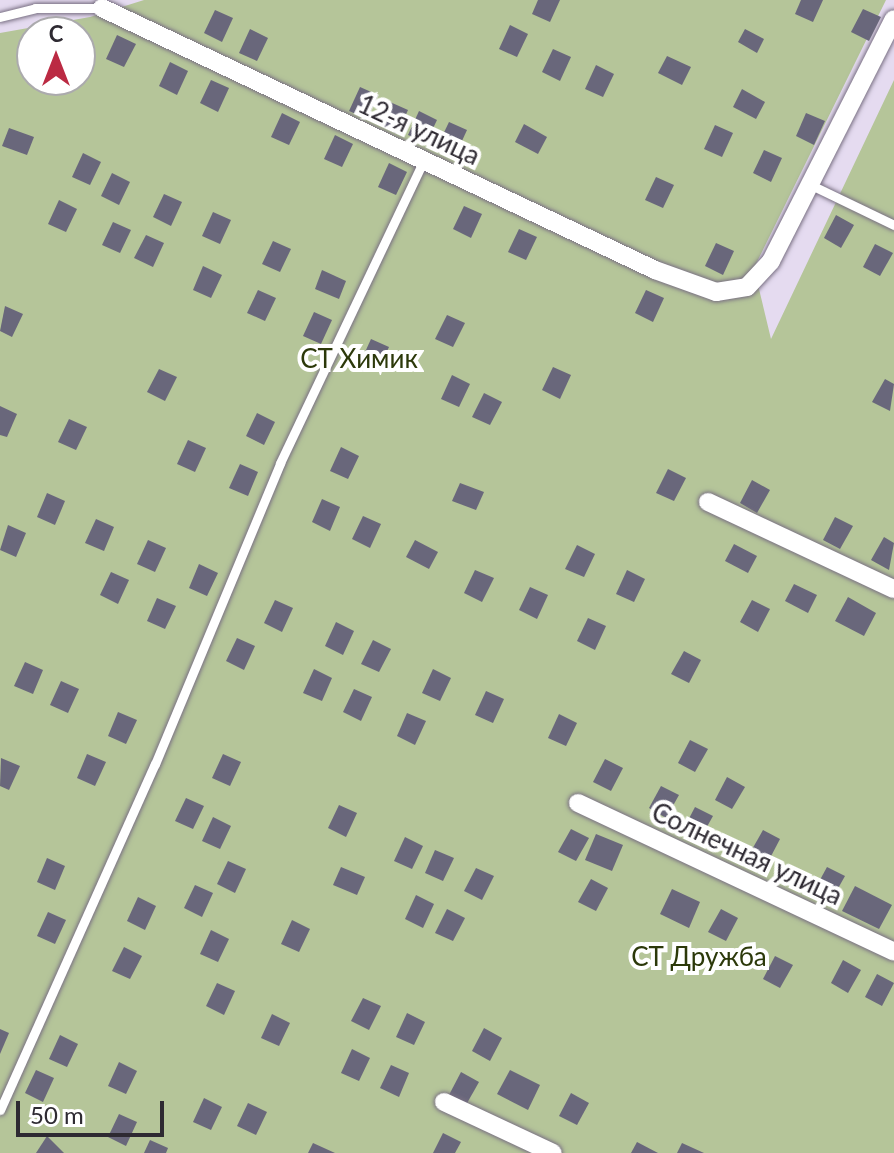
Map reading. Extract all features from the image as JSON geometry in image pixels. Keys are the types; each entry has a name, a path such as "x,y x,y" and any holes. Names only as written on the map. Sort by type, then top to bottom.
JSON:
{"street":[{"name":"12-я улица","path":"108,4 423,162 655,270 716,292 747,287 771,261 811,185"},
{"path":"811,185 894,19"},
{"path":"708,502 894,589"},
{"name":"Солнечная улица","path":"578,803 894,952"},
{"path":"444,1102 553,1153"}],"lane":[{"path":"0,17 35,8 108,4"},
{"path":"0,1110 149,777 280,463 423,162"},
{"path":"811,185 894,225"}],"green space":[{"name":"СТ Химик","path":"144,0 886,0 754,268 771,339 894,80 894,1153 0,1153 0,33 16,30 16,96 96,96 96,16 93,16"}],"building":[{"path":"538,0 560,0 550,22 532,14"},
{"path":"801,0 823,0 813,22 795,14"},
{"path":"863,9 881,17 869,41 851,32"},
{"path":"215,10 233,18 222,42 204,33"},
{"path":"510,25 528,34 517,57 499,49"},
{"path":"250,29 268,38 257,61 239,53"},
{"path":"745,29 764,39 757,53 738,42"},
{"path":"117,35 136,44 124,67 106,59"},
{"path":"553,49 571,57 560,81 542,72"},
{"path":"667,56 691,67 682,85 658,73"},
{"path":"170,62 188,71 177,95 159,86"},
{"path":"596,65 614,74 603,97 585,89"},
{"path":"211,80 229,88 218,112 200,103"},
{"path":"360,87 378,95 367,119 349,111"},
{"path":"742,89 765,102 756,119 733,107"},
{"path":"390,102 408,110 397,134 379,125"},
{"path":"419,111 437,120 426,143 408,135"},
{"path":"282,113 300,122 289,145 271,137"},
{"path":"806,113 825,121 814,145 796,136"},
{"path":"449,122 467,130 456,154 438,145"},
{"path":"524,124 547,137 538,154 515,142"},
{"path":"715,125 733,133 722,157 704,149"},
{"path":"9,128 34,137 27,155 2,146"},
{"path":"335,135 353,144 342,167 324,159"},
{"path":"764,150 782,158 771,182 753,173"},
{"path":"83,153 101,162 90,185 72,177"},
{"path":"389,163 407,172 396,195 378,187"},
{"path":"112,173 130,182 119,205 101,196"},
{"path":"656,177 674,185 663,208 645,200"},
{"path":"164,194 182,202 171,226 153,217"},
{"path":"59,200 77,209 66,232 48,224"},
{"path":"464,206 482,214 471,238 453,229"},
{"path":"213,212 231,220 220,244 202,236"},
{"path":"836,215 854,225 841,248 824,238"},
{"path":"113,222 131,230 120,253 102,245"},
{"path":"519,229 537,237 526,260 508,252"},
{"path":"146,235 164,243 153,267 134,258"},
{"path":"273,241 291,249 280,272 262,264"},
{"path":"716,243 734,251 723,275 705,266"},
{"path":"875,244 893,253 880,276 863,267"},
{"path":"203,266 222,275 211,298 193,290"},
{"path":"322,270 346,281 339,299 315,289"},
{"path":"258,290 276,298 265,321 247,313"},
{"path":"646,290 664,298 653,322 635,313"},
{"path":"5,306 23,314 12,337 0,331"},
{"path":"314,312 332,320 321,344 303,336"},
{"path":"447,315 465,323 453,347 435,339"},
{"path":"371,339 389,347 378,371 360,363"},
{"path":"553,367 571,375 560,399 542,390"},
{"path":"159,369 177,377 165,401 147,392"},
{"path":"452,375 470,384 459,407 441,399"},
{"path":"885,379 894,384 890,411 872,402"},
{"path":"484,393 502,402 490,425 472,417"},
{"path":"0,406 17,414 7,437 0,435"},
{"path":"257,413 275,422 264,445 246,436"},
{"path":"69,419 87,427 76,450 58,442"},
{"path":"188,440 206,448 195,472 177,464"},
{"path":"341,447 359,456 348,479 330,471"},
{"path":"240,464 258,472 248,496 229,488"},
{"path":"668,469 686,478 674,501 656,493"},
{"path":"752,480 770,490 757,513 740,503"},
{"path":"460,483 484,492 476,510 452,501"},
{"path":"47,493 65,501 55,525 37,517"},
{"path":"322,499 340,507 330,531 312,522"},
{"path":"363,516 381,524 370,548 352,539"},
{"path":"835,517 853,526 840,549 823,540"},
{"path":"96,519 114,527 104,551 85,543"},
{"path":"8,525 26,533 16,557 0,550"},
{"path":"884,537 894,543 889,570 871,560"},
{"path":"148,540 166,548 155,572 137,564"},
{"path":"415,540 438,552 429,569 406,557"},
{"path":"734,544 757,556 748,573 725,561"},
{"path":"577,545 595,554 584,577 565,569"},
{"path":"199,564 218,573 207,596 189,588"},
{"path":"475,570 494,578 482,602 464,593"},
{"path":"627,570 645,579 634,602 616,594"},
{"path":"111,572 129,580 118,604 100,595"},
{"path":"794,584 817,595 808,613 785,601"},
{"path":"530,587 548,595 537,619 519,610"},
{"path":"848,597 876,613 864,636 835,621"},
{"path":"157,598 176,606 165,629 147,621"},
{"path":"275,600 293,608 282,632 264,623"},
{"path":"752,600 770,609 758,632 740,622"},
{"path":"588,618 606,626 595,650 577,641"},
{"path":"336,622 354,631 343,655 325,646"},
{"path":"237,638 255,646 244,670 226,661"},
{"path":"373,640 391,649 379,672 361,664"},
{"path":"684,651 701,660 689,683 671,674"},
{"path":"25,662 43,670 33,694 14,686"},
{"path":"314,669 332,678 322,701 303,693"},
{"path":"433,669 451,678 440,701 422,693"},
{"path":"61,681 79,689 68,713 50,705"},
{"path":"354,689 372,697 361,721 343,712"},
{"path":"486,691 504,699 493,723 475,715"},
{"path":"118,712 137,720 126,744 108,736"},
{"path":"407,713 426,721 415,745 397,736"},
{"path":"559,714 577,723 566,746 548,738"},
{"path":"690,740 708,749 695,772 678,763"},
{"path":"87,754 106,762 95,786 77,778"},
{"path":"223,754 241,762 230,786 212,778"},
{"path":"1,758 20,766 9,790 0,786"},
{"path":"605,759 623,768 611,791 593,782"},
{"path":"727,777 745,787 732,809 715,800"},
{"path":"661,786 679,795 666,818 649,808"},
{"path":"186,798 204,806 193,829 175,821"},
{"path":"339,805 357,813 346,837 328,828"},
{"path":"695,807 713,816 700,839 683,830"},
{"path":"213,817 231,826 220,849 202,841"},
{"path":"571,829 589,838 576,861 558,852"},
{"path":"763,830 780,839 768,862 750,853"},
{"path":"596,834 623,845 612,871 585,860"},
{"path":"405,837 423,846 412,869 394,861"},
{"path":"435,850 454,858 443,881 425,873"},
{"path":"47,858 65,866 55,890 37,882"},
{"path":"228,861 246,869 235,893 217,884"},
{"path":"341,867 365,877 357,895 333,885"},
{"path":"827,867 845,876 832,899 815,889"},
{"path":"476,868 494,876 482,900 464,891"},
{"path":"591,879 608,888 596,911 578,902"},
{"path":"195,885 213,893 202,917 184,908"},
{"path":"855,886 892,905 879,929 842,911"},
{"path":"672,889 700,902 689,928 660,914"},
{"path":"416,895 434,904 423,928 405,919"},
{"path":"138,897 156,906 145,930 127,921"},
{"path":"447,909 465,918 453,941 435,933"},
{"path":"721,909 738,918 726,941 708,932"},
{"path":"48,912 66,920 55,944 37,936"},
{"path":"292,920 310,929 299,952 281,944"},
{"path":"211,930 229,939 218,962 200,954"},
{"path":"124,947 142,956 130,979 112,971"},
{"path":"775,956 793,965 780,988 763,979"},
{"path":"843,960 861,970 848,993 831,983"},
{"path":"877,974 894,983 882,1006 865,997"},
{"path":"217,983 235,991 224,1015 206,1006"},
{"path":"363,998 381,1006 369,1030 351,1021"},
{"path":"407,1013 425,1022 414,1045 396,1037"},
{"path":"272,1014 290,1023 279,1046 261,1038"},
{"path":"484,1028 502,1038 490,1061 472,1051"},
{"path":"0,1029 9,1033 0,1054"},
{"path":"60,1035 78,1044 67,1067 49,1059"},
{"path":"352,1049 370,1058 359,1081 341,1073"},
{"path":"119,1062 137,1071 126,1094 108,1086"},
{"path":"391,1065 409,1073 399,1097 380,1088"},
{"path":"36,1070 54,1078 43,1102 25,1093"},
{"path":"510,1070 540,1085 528,1110 497,1094"},
{"path":"461,1072 479,1082 466,1105 449,1095"},
{"path":"571,1093 589,1103 577,1125 559,1116"},
{"path":"204,1098 222,1107 211,1130 193,1122"},
{"path":"248,1103 267,1112 256,1135 237,1126"},
{"path":"119,1114 137,1122 126,1146 108,1137"},
{"path":"443,1133 461,1142 455,1153 433,1153"},
{"path":"47,1136 64,1153 36,1153"},
{"path":"150,1140 168,1148 166,1153 144,1153"},
{"path":"637,1142 658,1153 631,1153"},
{"path":"313,1143 335,1153 308,1153"},
{"path":"682,1143 704,1153 677,1153"}],"park label":[{"name":"СТ Дружба","path":"699,957"}]}
